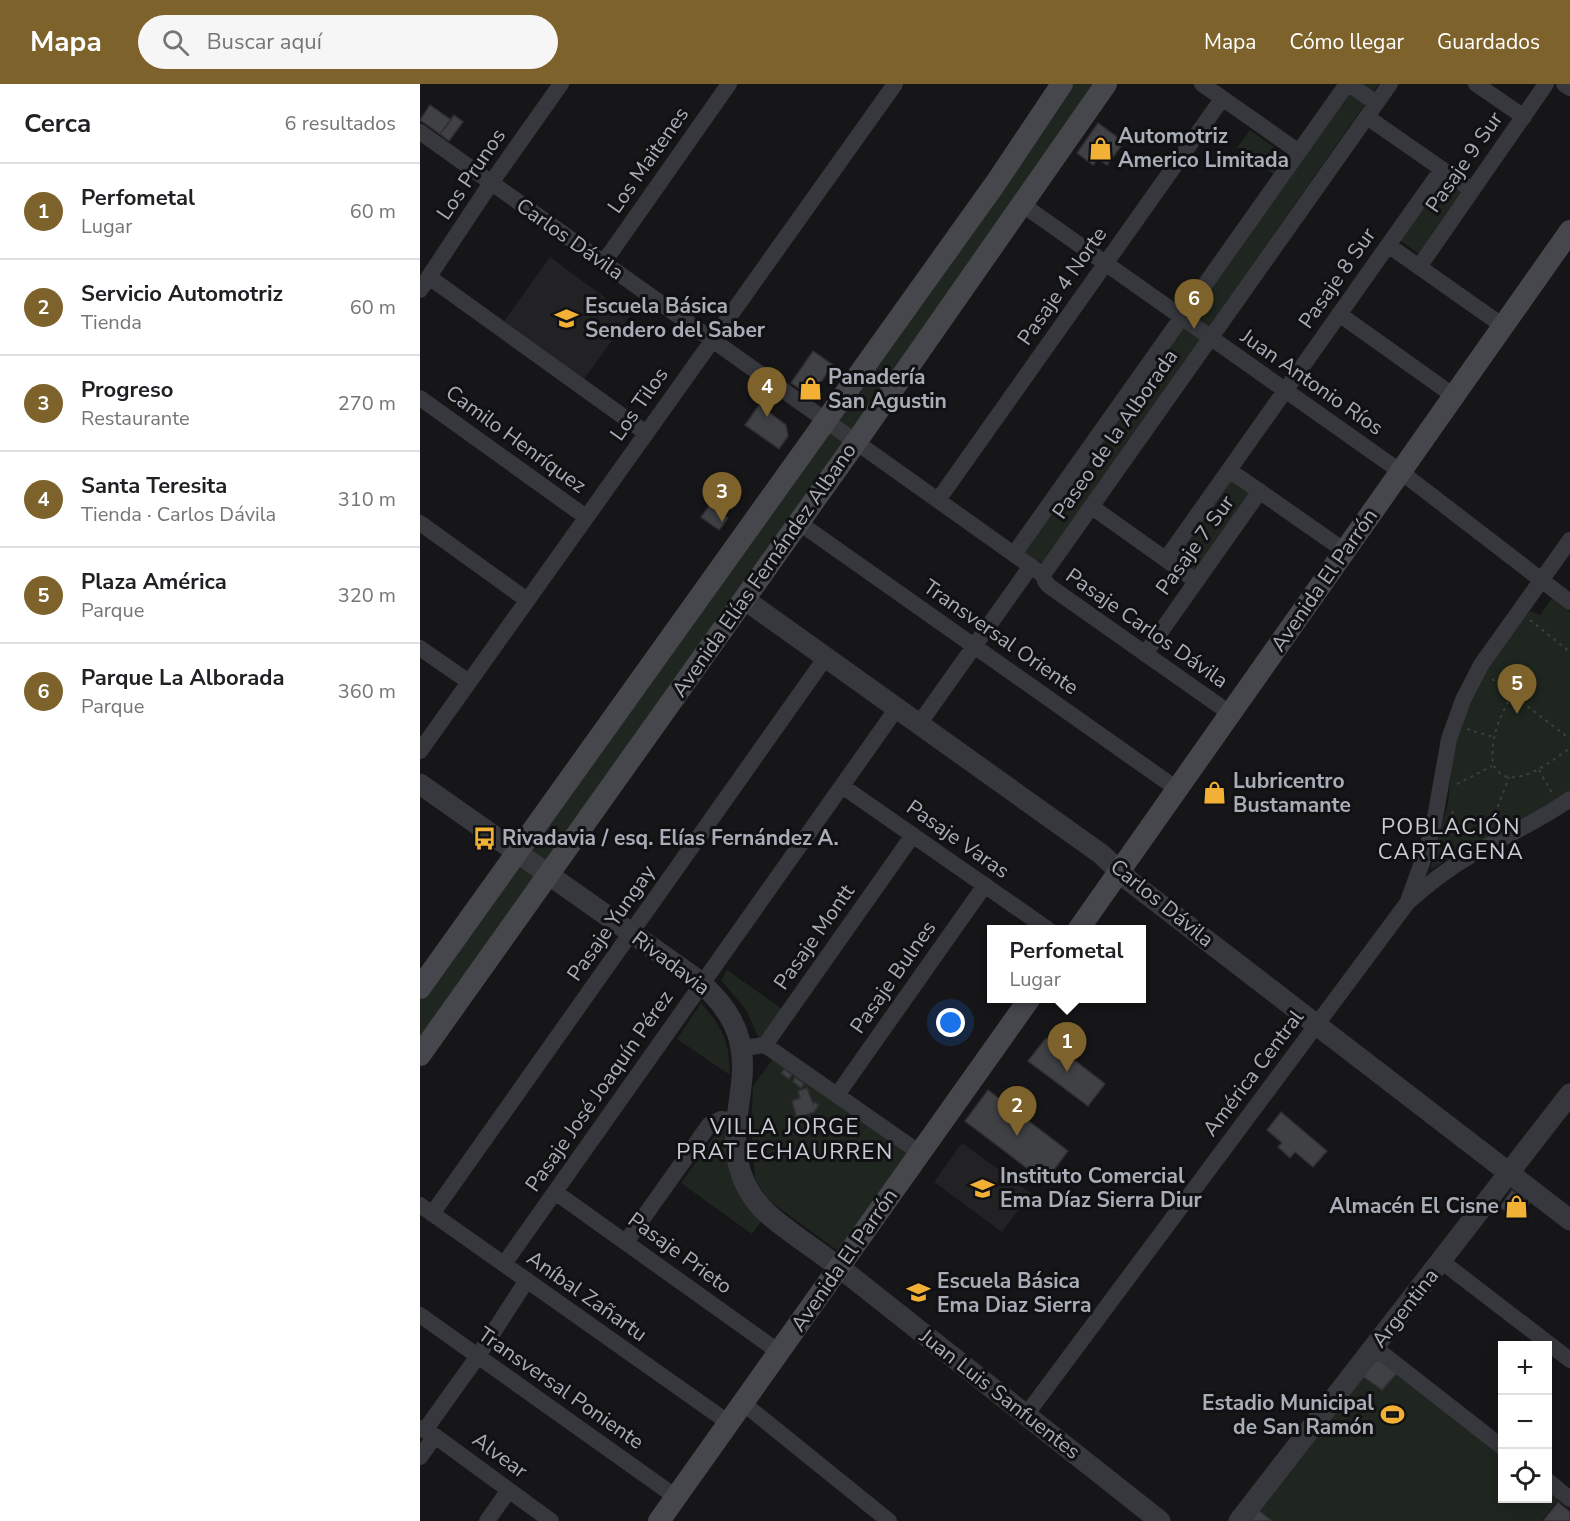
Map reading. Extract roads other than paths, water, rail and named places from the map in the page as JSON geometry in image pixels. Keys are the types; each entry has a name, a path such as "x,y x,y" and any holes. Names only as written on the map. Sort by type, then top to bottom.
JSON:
{"main road":[{"name":"Avenida Elías Fernández Albano","path":"420,988 995,184 1062,84"},
{"name":"Avenida Elías Fernández Albano","path":"420,1055 856,442 1106,84"},
{"name":"Avenida El Parrón","path":"1082,925 1570,231"},
{"name":"Avenida El Parrón","path":"659,1521 1027,1003"}],"street":[{"name":"Los Prunos","path":"424,284 491,183 561,84"},
{"name":"Los Maitenes","path":"604,262 729,84"},
{"name":"Los Tilos","path":"420,751 896,84"},
{"path":"1202,84 1299,152"},
{"path":"1348,84 1372,110 1442,169 1472,190"},
{"name":"Paseo de la Alborada","path":"1014,554 1348,84"},
{"name":"Paseo de la Alborada","path":"919,724 974,646 1092,507 1390,84"},
{"path":"1476,84 1524,117"},
{"name":"Pasaje 9 Sur","path":"1419,267 1546,84"},
{"path":"1564,84 1570,88"},
{"name":"Pasaje 4 Norte","path":"938,500 1222,99"},
{"name":"Carlos Dávila","path":"420,132 1037,571"},
{"name":"Pasaje 8 Sur","path":"1166,560 1442,169"},
{"name":"Juan Antonio Ríos","path":"1023,205 1401,472 1570,602"},
{"path":"1388,245 1503,326"},
{"path":"424,284 646,433"},
{"path":"1339,314 1454,396"},
{"name":"Camilo Henríquez","path":"420,398 586,517"},
{"path":"1230,470 1345,551"},
{"name":"Pasaje 7 Sur","path":"1145,654 1260,491"},
{"path":"1092,507 1196,581"},
{"name":"Transversal Oriente","path":"798,522 1178,789"},
{"path":"420,523 527,600"},
{"path":"1408,902 1431,833 1449,739 1462,699 1481,665 1570,540"},
{"name":"Pasaje Carlos Dávila","path":"1037,571 1049,586 1231,714"},
{"name":"Carlos Dávila","path":"744,599 1101,854 1131,882 1570,1220"},
{"path":"420,648 469,682"},
{"name":"Pasaje Yungay","path":"426,1209 631,933 826,657"},
{"name":"Pasaje José Joaquín Pérez","path":"504,1264 897,708"},
{"name":"Rivadavia","path":"420,784 714,993 736,1027 742,1048 744,1075 736,1145 739,1166 753,1197 767,1214 839,1267"},
{"name":"Pasaje Varas","path":"842,786 1042,925"},
{"path":"1408,902 1449,868 1541,819 1563,799"},
{"name":"Pasaje Montt","path":"765,1045 913,835"},
{"name":"Pasaje Bulnes","path":"837,1095 985,885"},
{"name":"América Central","path":"1026,1415 1408,902"},
{"path":"742,1048 765,1045 920,1153"},
{"name":"Argentina","path":"1239,1521 1570,1094"},
{"path":"626,1242 709,1125 721,1119 737,1121"},
{"name":"Pasaje Prieto","path":"555,1192 779,1352"},
{"name":"Aníbal Zañartu","path":"426,1209 729,1423"},
{"path":"1441,1261 1570,1360"},
{"name":"Juan Luis Sanfuentes","path":"839,1267 1160,1521"},
{"path":"420,1457 427,1431 526,1280"},
{"name":"Transversal Poniente","path":"420,1315 676,1497"},
{"path":"1374,1347 1498,1443"},
{"path":"743,1403 889,1521"},
{"name":"Alvear","path":"427,1431 551,1521"},
{"path":"1552,1484 1570,1499"},
{"path":"487,1521 509,1490"}],"place":[{"name":"Automotriz Americo Limitada","path":"1100,148"},
{"name":"Escuela Básica Sendero del Saber","path":"567,318"},
{"name":"Parque La Alborada","path":"1194,329"},
{"name":"Panadería San Agustin","path":"810,389"},
{"name":"Santa Teresita","path":"767,417"},
{"name":"Progreso","path":"722,522"},
{"name":"Plaza América","path":"1517,714"},
{"name":"Lubricentro Bustamante","path":"1215,793"},
{"name":"Rivadavia / esq. Elías Fernández A.","path":"484,838"},
{"name":"Perfometal","path":"1067,1072"},
{"name":"Servicio Automotriz","path":"1017,1136"},
{"name":"Instituto Comercial Ema Díaz Sierra Diur","path":"982,1188"},
{"name":"Almacén El Cisne","path":"1517,1206"},
{"name":"Escuela Básica Ema Diaz Sierra","path":"919,1293"},
{"name":"Estadio Municipal de San Ramón","path":"1392,1415"}],"district":[{"name":"POBLACIÓN CARTAGENA","path":"1451,840"},
{"name":"VILLA JORGE PRAT ECHAURREN","path":"785,1140"}]}
